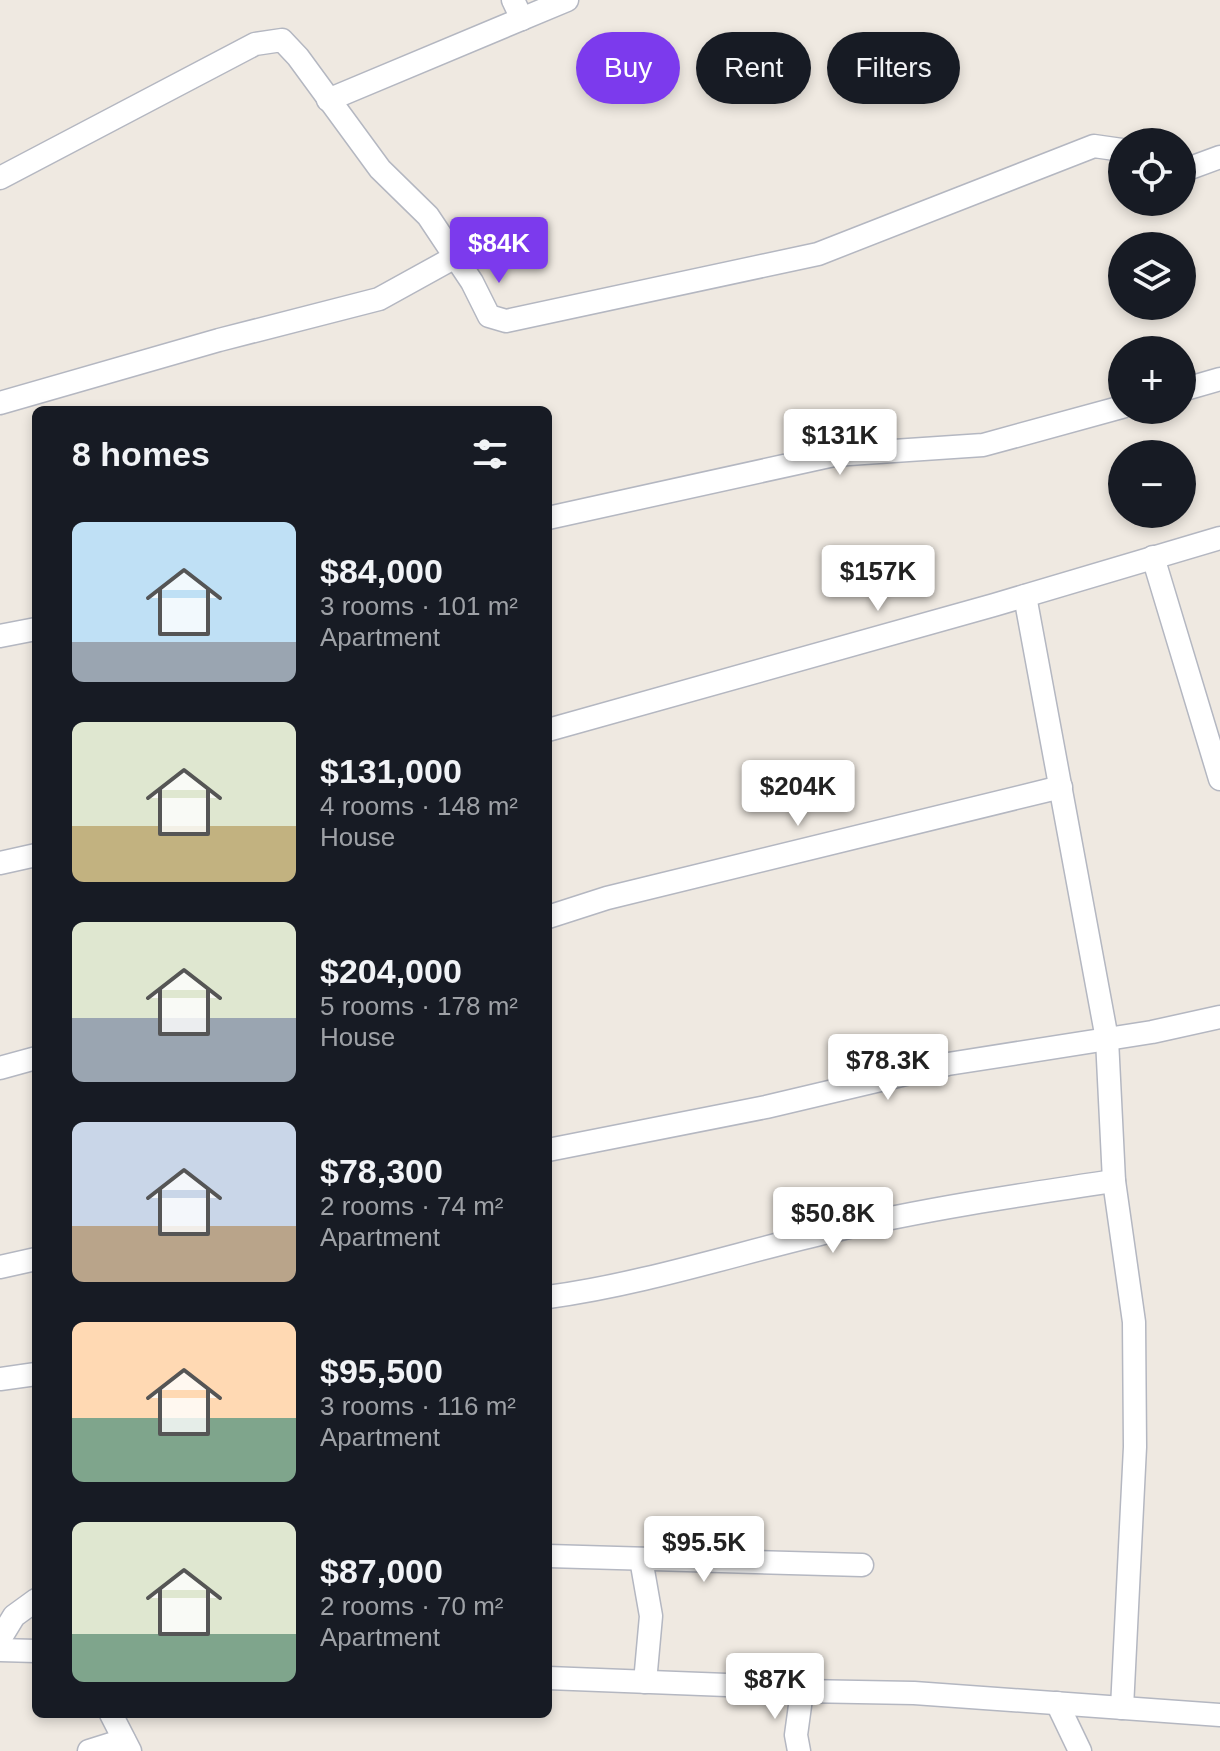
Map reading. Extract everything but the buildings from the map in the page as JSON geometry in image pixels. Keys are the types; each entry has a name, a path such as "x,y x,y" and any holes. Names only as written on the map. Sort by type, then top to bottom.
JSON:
{"street":[{"path":"328,100 517,9 567,0"},
{"path":"0,178 255,44 282,40 298,57 380,169 428,216 489,316 506,321 818,254 1094,146 1108,148"},
{"path":"1196,166 1220,157"},
{"path":"0,403 219,340 379,299 455,257"},
{"path":"1196,386 1220,379"},
{"path":"552,517 834,455 983,445 1108,411"},
{"path":"552,729 1220,538"},
{"path":"1153,557 1220,779"},
{"path":"1025,596 1107,1039 1114,1181 1134,1322 1135,1447 1122,1708"},
{"path":"0,636 32,630"},
{"path":"552,916 607,898 1061,787"},
{"path":"0,863 32,856"},
{"path":"552,1149 766,1107 948,1064 1107,1039 1220,1017"},
{"path":"0,1068 32,1059"},
{"path":"552,1296 599,1290 834,1231 997,1198 1114,1181"},
{"path":"0,1267 32,1260"},
{"path":"0,1379 32,1375"},
{"path":"552,1556 862,1565"},
{"path":"641,1559 651,1616 645,1682"},
{"path":"0,1639 14,1616 32,1603"},
{"path":"0,1650 32,1651"},
{"path":"552,1678 752,1686 802,1691 914,1693 1220,1715"},
{"path":"799,1751 796,1735 802,1691"},
{"path":"1057,1703 1080,1751"},
{"path":"89,1751 127,1746 113,1718"}]}
